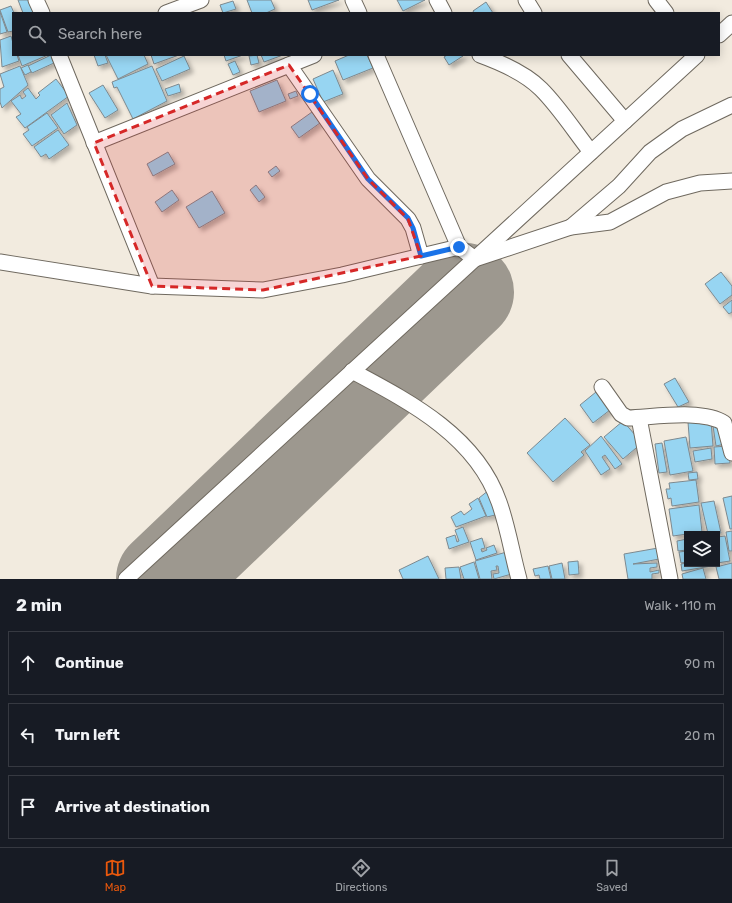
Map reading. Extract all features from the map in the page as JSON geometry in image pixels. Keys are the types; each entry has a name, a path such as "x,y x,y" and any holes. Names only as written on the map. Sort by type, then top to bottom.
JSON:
{"street":[{"path":"36,0 42,12"},
{"path":"169,12 201,0"},
{"path":"353,0 359,12"},
{"path":"437,0 443,12"},
{"path":"526,0 533,12"},
{"path":"656,0 665,12"},
{"path":"720,34 732,23"},
{"path":"59,56 152,286"},
{"path":"94,143 312,56"},
{"path":"376,56 459,247 475,258"},
{"path":"483,56 498,61 519,73 541,89 591,152"},
{"path":"570,56 625,121"},
{"path":"126,579 696,56"},
{"path":"289,65 368,179 408,218 413,228 421,256"},
{"path":"571,227 619,186 650,152 682,129 732,105"},
{"path":"475,258 571,227 610,222 666,192 700,183 732,181"},
{"path":"0,262 152,286 263,290 342,275 459,247"},
{"path":"352,371 418,407 469,450 479,464 499,501 519,579"},
{"path":"602,387 621,414 628,418 704,415 716,417 724,422 732,453"},
{"path":"639,418 670,579"}],"highlighted area":[{"path":"289,65 368,179 408,219 421,256 263,290 152,286 94,143"}],"building":[{"path":"18,0 33,0 37,12 23,12"},
{"path":"247,0 271,0 275,9 268,12 252,12"},
{"path":"308,0 339,0 312,10"},
{"path":"397,0 425,0 403,11"},
{"path":"233,1 236,9 223,12 220,5"},
{"path":"486,2 492,12 474,12"},
{"path":"11,6 14,12 12,12 12,31 8,32 0,10"},
{"path":"0,12 7,32 0,34"},
{"path":"11,36 12,56 17,56 19,61 2,67 0,40"},
{"path":"18,56 46,56 22,66"},
{"path":"49,56 51,56 54,63 32,73 28,66"},
{"path":"94,56 105,56 108,63 98,66"},
{"path":"106,56 144,56 148,64 118,79"},
{"path":"151,56 176,56 154,64"},
{"path":"184,56 190,69 162,81 156,69"},
{"path":"224,56 240,56 226,61"},
{"path":"249,56 257,56 259,63 251,65"},
{"path":"261,56 280,56 264,62"},
{"path":"347,56 367,56 373,68 343,80 335,61"},
{"path":"446,56 463,56 449,65 444,57"},
{"path":"235,61 240,72 233,75 228,64"},
{"path":"28,65 31,72 25,75 21,68"},
{"path":"20,66 28,85 2,108 0,102 0,89 4,87 0,74"},
{"path":"152,66 167,101 133,119 117,87 114,88 112,82"},
{"path":"333,70 343,94 323,102 313,79"},
{"path":"56,79 69,96 25,128 16,117 21,114 11,101 20,95 22,99 26,96 23,92 28,88 36,99 40,95 38,93"},
{"path":"277,80 286,101 259,112 250,91"},
{"path":"179,84 181,92 168,96 165,89"},
{"path":"103,85 118,110 105,118 89,93"},
{"path":"296,91 298,96 290,99 288,94"},
{"path":"67,103 77,125 64,134 51,115"},
{"path":"312,112 320,123 299,138 291,127"},
{"path":"47,113 58,128 32,146 23,134 29,130 27,127"},
{"path":"58,130 69,145 49,159 46,154 41,157 34,147"},
{"path":"168,152 175,164 153,176 147,164"},
{"path":"276,166 280,171 272,177 268,172"},
{"path":"256,185 265,197 259,202 250,190"},
{"path":"172,190 179,200 162,212 155,202"},
{"path":"212,191 225,213 199,228 186,207"},
{"path":"721,272 732,286 732,295 720,304 705,284"},
{"path":"732,300 732,312 729,314 723,307"},
{"path":"675,378 689,402 678,407 664,384"},
{"path":"596,392 610,410 593,423 580,405"},
{"path":"565,418 590,445 581,452 584,455 553,482 527,453"},
{"path":"721,418 725,444 716,446 712,419"},
{"path":"623,421 642,443 623,459 604,437"},
{"path":"711,421 713,446 690,448 688,422"},
{"path":"601,436 622,464 615,469 605,455 602,457 610,469 601,475 585,451"},
{"path":"686,437 693,471 670,475 664,441"},
{"path":"662,443 667,472 659,473 655,444"},
{"path":"728,446 730,463 715,464 714,447"},
{"path":"711,448 712,459 695,462 693,451"},
{"path":"697,472 698,479 689,480 688,473"},
{"path":"696,480 699,502 672,506 671,498 668,499 666,489 670,489 669,483"},
{"path":"489,490 499,514 487,517 479,498"},
{"path":"732,496 732,529 730,529 723,498"},
{"path":"478,498 486,516 456,527 451,517 461,511 464,515 472,509 469,504"},
{"path":"714,501 721,533 720,531 707,531 701,503"},
{"path":"699,505 702,531 684,531 684,534 673,536 669,509"},
{"path":"463,527 469,542 449,549 446,538 455,535 457,542 459,541 455,530"},
{"path":"732,531 732,551 729,551 726,532"},
{"path":"725,536 730,561 720,563 720,537"},
{"path":"482,538 485,548 481,549 482,552 487,550 486,548 494,545 497,553 476,560 470,542"},
{"path":"684,540 684,550 678,551 677,541"},
{"path":"658,548 659,559 633,564 657,563 657,567 650,568 650,572 659,570 659,573 652,574 652,579 628,579 624,554"},
{"path":"510,551 515,573 494,579 493,574 499,573 498,566 496,566 497,570 491,571 492,579 480,579 475,561"},
{"path":"684,551 684,562 681,563 679,552"},
{"path":"428,556 439,579 403,579 399,570"},
{"path":"578,561 579,574 569,575 568,562"},
{"path":"474,562 479,579 464,579 460,567"},
{"path":"562,563 565,579 552,579 549,566"},
{"path":"732,563 732,579 719,579 716,567"},
{"path":"681,564 684,564 684,567 706,567 682,571"},
{"path":"548,566 551,579 540,579 539,575 535,576 533,569"},
{"path":"459,567 461,579 446,579 445,568"},
{"path":"703,568 706,579 683,579 682,574"}],"runway":[{"path":"165,579 465,292"}],"route":[{"path":"310,94 368,179 408,218 413,228 421,256 459,247"}]}
